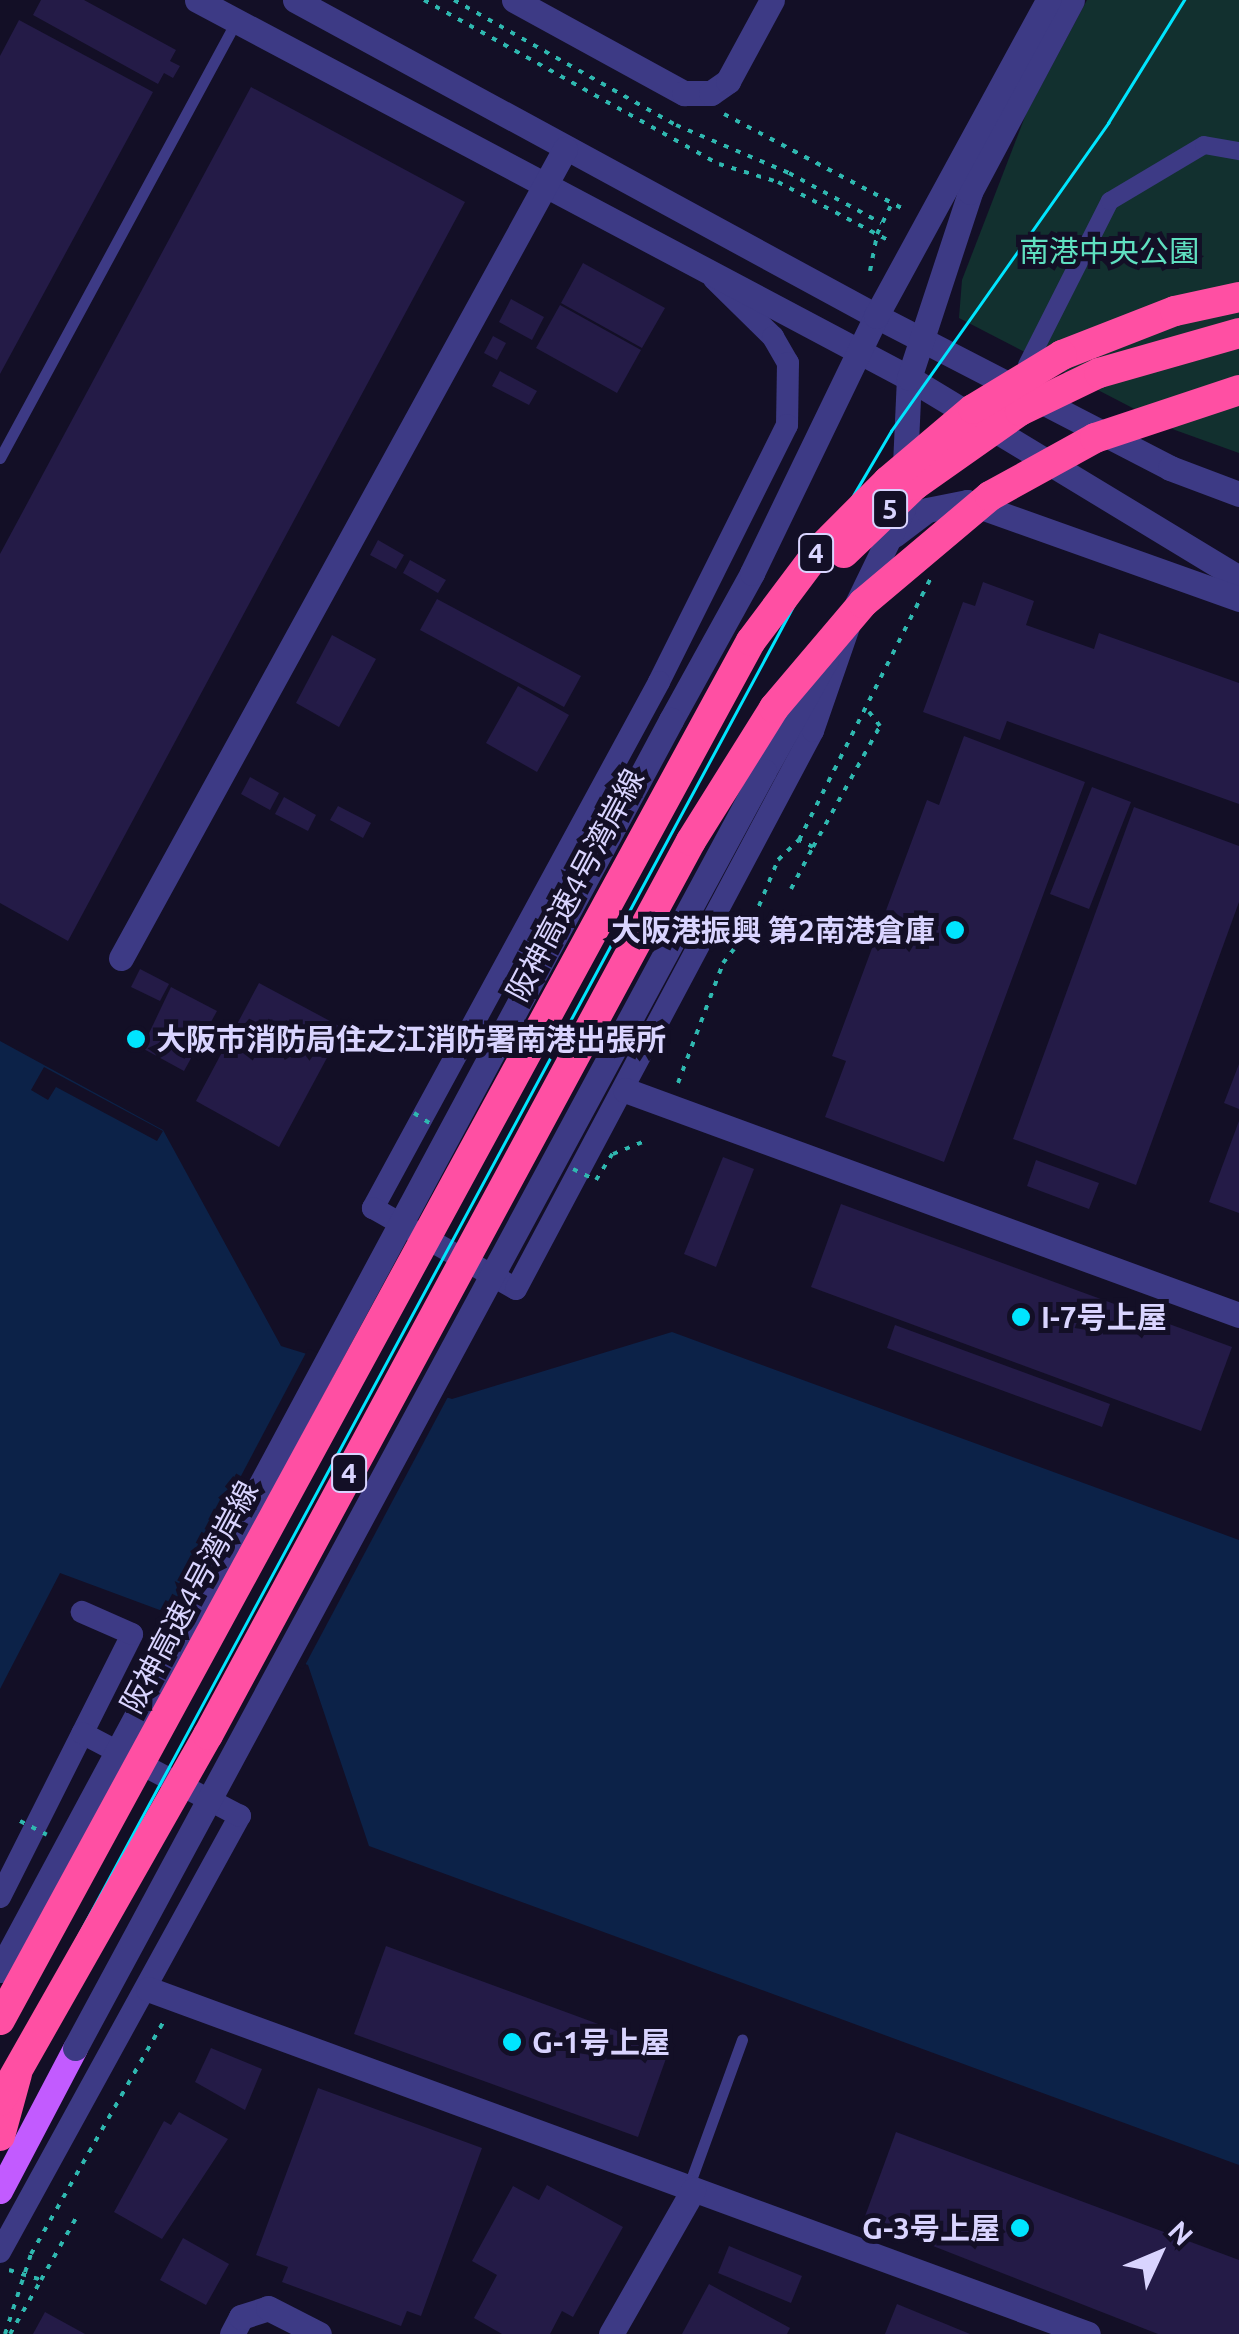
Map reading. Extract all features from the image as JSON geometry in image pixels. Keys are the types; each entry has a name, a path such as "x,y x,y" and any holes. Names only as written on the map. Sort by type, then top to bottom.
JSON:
{"highway":[{"name":"阪神高速4号湾岸線","path":"0,2020 648,822 771,609 820,550 919,453 997,392 1062,355 1176,311 1239,297"},
{"name":"5","path":"648,822 791,614 916,485 1057,391 1140,358 1239,333"},
{"name":"5","path":"691,842 792,669 853,596 915,536 980,484 1055,437 1145,397 1239,370"},
{"name":"4","path":"0,2101 208,1735 691,842 802,672 929,542 1056,457 1239,390"},
{"path":"0,2136 20,2062"}],"main road":[{"path":"0,2191 75,2048"}],"street":[{"path":"198,0 544,188 909,378 1239,578"},
{"path":"295,0 876,316 1170,468 1239,494"},
{"path":"514,0 684,93 711,93 728,81 772,0"},
{"path":"0,1970 752,572 876,316 1048,0"},
{"path":"75,2048 894,535 903,509 909,378 920,339 970,192 1072,0"},
{"path":"1027,365 1058,292 1110,201 1204,145 1239,151"},
{"path":"121,958 564,149"},
{"path":"710,275 773,337 788,363 786,425 658,682 373,1208 516,1289 813,731 859,600"},
{"path":"894,535 928,510 967,502 1239,599"},
{"path":"625,1090 1239,1315"},
{"path":"0,1897 132,1634 82,1612"},
{"path":"2,2260 240,1816 82,1733"},
{"path":"148,1989 1088,2334"},
{"path":"612,2334 691,2189"},
{"path":"232,2334 242,2317 268,2308 319,2334"}],"lane":[{"path":"0,458 236,21"},
{"path":"691,2189 742,2040"}],"path":[{"path":"424,0 719,164 778,182 896,244"},
{"path":"454,0 692,133 788,173 882,224"},
{"path":"724,114 911,213"},
{"path":"870,271 877,234 892,204"},
{"path":"678,1083 723,962 749,930 778,860 800,840 868,711 930,575"},
{"path":"790,889 880,726 868,711"},
{"path":"800,840 813,847"},
{"path":"414,1113 431,1124"},
{"path":"568,1166 596,1180 612,1154 646,1141"},
{"path":"20,1821 52,1838"},
{"path":"7,2334 32,2254 164,2021"},
{"path":"7,2334 31,2304 29,2295 76,2218"},
{"path":"2,2260 40,2280"},
{"path":"18,2294 29,2295"}],"green space":[{"name":"南港中央公園","path":"1087,0 1239,0 1239,453 1175,430 959,318 962,280 1026,114"}],"water":[{"path":"0,1041 163,1130 281,1346 452,1399 672,1332 1239,1540 1239,2165 369,1846 308,1665 60,1573 0,1689"}],"pier":[{"path":"44,1067 163,1131 157,1141 56,1087 48,1100 31,1090"},
{"path":"308,1349 450,1393 303,1669 166,1618"}],"building":[{"path":"41,0 84,0 176,50 170,61 180,66 173,78 164,73 158,84 33,15"},
{"path":"19,20 153,92 0,374 0,56"},
{"path":"251,87 465,202 68,941 0,903 0,554"},
{"path":"583,263 665,308 642,348 561,303"},
{"path":"511,299 544,317 532,340 499,322"},
{"path":"560,305 641,350 617,393 536,348"},
{"path":"493,336 506,343 497,360 484,353"},
{"path":"500,371 537,391 529,405 492,386"},
{"path":"378,540 404,555 396,569 370,555"},
{"path":"410,560 446,580 438,593 403,573"},
{"path":"983,582 1034,601 1026,625 1094,649 1099,633 1239,683 1239,804 1007,721 1000,740 923,712 963,602 975,606"},
{"path":"437,599 581,676 564,707 420,630"},
{"path":"332,635 376,659 339,727 296,703"},
{"path":"518,686 569,715 537,772 486,743"},
{"name":"大阪港振興 第2南港倉庫","path":"964,736 1085,782 944,1162 825,1117 846,1061 832,1056 927,800 939,805"},
{"path":"250,777 279,793 270,810 241,794"},
{"path":"1092,787 1131,802 1089,909 1050,894"},
{"path":"284,797 316,815 308,831 275,814"},
{"path":"338,806 371,823 363,838 330,820"},
{"path":"1134,807 1239,846 1239,902 1136,1185 1013,1139"},
{"path":"140,969 169,984 160,1001 131,987"},
{"path":"259,983 343,1028 279,1147 196,1101"},
{"path":"171,987 217,1011 184,1071 142,1048"},
{"path":"1239,1064 1239,1109 1224,1103"},
{"path":"1239,1121 1239,1213 1209,1202"},
{"path":"723,1157 754,1169 716,1267 684,1254"},
{"path":"1036,1160 1099,1183 1089,1209 1027,1186"},
{"name":"I-7号上屋","path":"841,1204 1232,1347 1201,1431 811,1287"},
{"path":"895,1325 1110,1404 1102,1427 887,1348"},
{"name":"G-1号上屋","path":"386,1946 669,2050 638,2137 354,2034"},
{"path":"211,2048 262,2069 245,2110 195,2082"},
{"path":"318,2088 482,2148 421,2316 407,2311 401,2326 282,2282 288,2267 256,2255"},
{"path":"179,2112 228,2139 162,2239 114,2212 164,2121 171,2125"},
{"name":"G-3号上屋","path":"896,2132 1239,2260 1239,2334 1158,2334 864,2219"},
{"path":"547,2185 623,2227 573,2317 562,2311 550,2334 502,2334 474,2318 497,2275 472,2261 513,2186 539,2200"},
{"path":"183,2238 229,2264 206,2305 160,2280"},
{"path":"729,2246 802,2276 791,2303 718,2273"},
{"path":"709,2284 790,2328 787,2334 682,2334"},
{"path":"897,2304 970,2334 885,2334"},
{"path":"45,2312 85,2334 33,2334"}],"tram line":[{"path":"0,2081 847,506 891,431 1108,123 1184,0"}],"place":[{"name":"大阪港振興 第2南港倉庫","path":"955,930"},
{"name":"大阪市消防局住之江消防署南港出張所","path":"136,1039"},
{"name":"I-7号上屋","path":"1021,1317"},
{"name":"G-1号上屋","path":"512,2042"},
{"name":"G-3号上屋","path":"1020,2228"}]}
